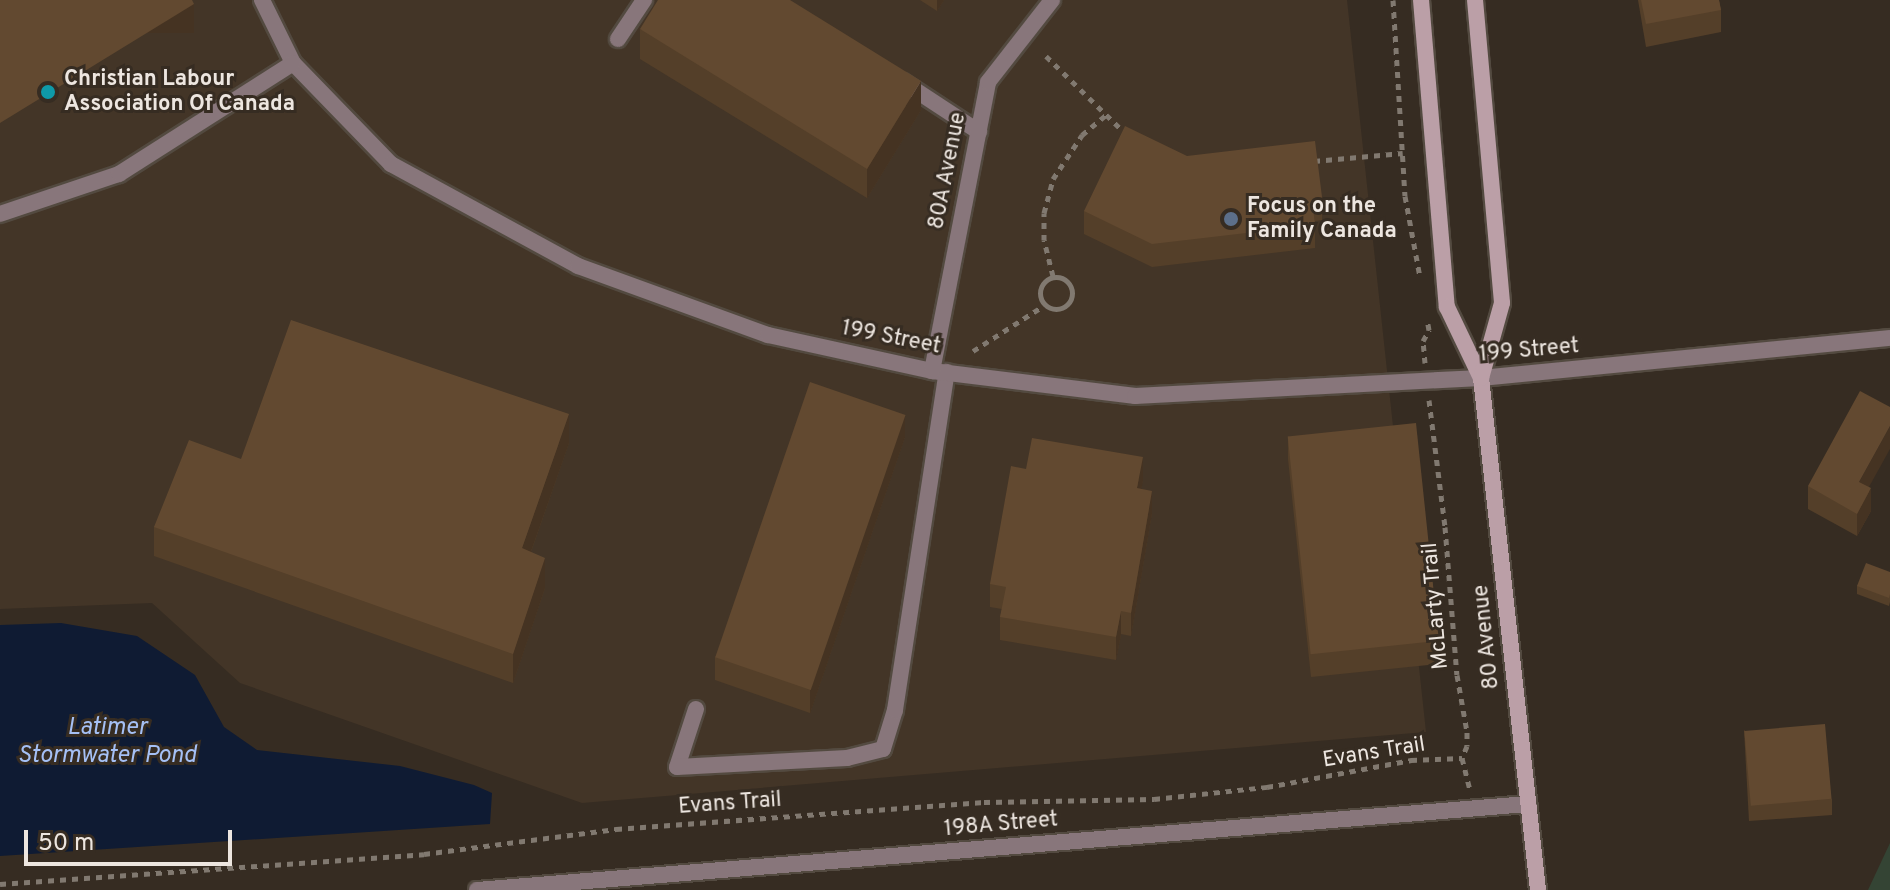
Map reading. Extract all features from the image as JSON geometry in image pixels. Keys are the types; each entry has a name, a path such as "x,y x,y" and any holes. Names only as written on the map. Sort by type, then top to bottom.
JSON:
{"main road":[{"name":"80 Avenue","path":"1421,0 1447,307 1481,378 1538,890"},
{"name":"80 Avenue","path":"1475,0 1502,303 1481,378"}],"street":[{"name":"199 Street","path":"262,0 293,63 391,164 578,266 768,335 940,371 1135,396 1481,378 1890,338"},
{"path":"618,39 644,0"},
{"name":"80A Avenue","path":"696,709 677,767 847,758 883,749 895,710 940,371 988,82 1052,0"},
{"path":"0,214 119,174 293,63"},
{"path":"891,74 979,132"},
{"name":"198A Street","path":"477,890 1528,804"}],"path":[{"path":"1393,0 1405,196 1423,292"},
{"path":"1046,56 1135,143"},
{"path":"1053,276 1044,240 1044,213 1053,179 1082,135 1106,115"},
{"path":"1299,162 1403,153"},
{"path":"1053,276 1068,281 1072,297 1060,309 1045,305 1040,296 1041,285 1053,276"},
{"path":"973,351 1045,305"},
{"path":"1423,341 1429,330 1425,307"},
{"name":"McLarty Trail","path":"1432,429 1445,527 1457,675 1467,732 1467,746 1462,758 1467,778"},
{"name":"Evans Trail","path":"0,884 424,854 632,828 984,802 1154,799 1267,787 1411,760 1462,758"}],"shaded area":[{"path":"0,0 1347,0 1426,732 582,803 240,683 152,603 0,609"}],"green space":[{"path":"1890,843 1890,890 1868,890"}],"water":[{"name":"Latimer Stormwater Pond","path":"61,623 137,636 195,675 224,727 257,750 400,766 474,785 492,793 490,824 0,856 0,625"}],"building":[{"name":"Christian Labour Association Of Canada","path":"0,0 192,0 194,4 0,123"},
{"path":"658,0 790,0 921,81 867,169 640,29"},
{"path":"1641,0 1719,0 1721,10 1646,24"},
{"path":"1125,126 1187,156 1315,141 1322,197 1312,199 1315,225 1152,244 1084,211"},
{"path":"291,320 569,414 522,548 545,558 513,654 154,527 189,440 241,459"},
{"path":"810,382 905,415 811,690 715,657"},
{"path":"1860,391 1890,407 1890,426 1859,482 1871,488 1857,514 1808,486"},
{"path":"1416,423 1439,641 1311,654 1288,436"},
{"path":"1032,438 1143,457 1137,488 1152,491 1131,613 1121,611 1116,637 1000,617 1006,587 990,584 1011,466 1026,469"},
{"path":"1866,563 1890,572 1889,598 1857,586"},
{"path":"1825,724 1832,799 1751,806 1744,731"}],"place":[{"name":"Christian Labour Association Of Canada","path":"48,92"},
{"name":"Focus on the Family Canada","path":"1231,219"}]}
